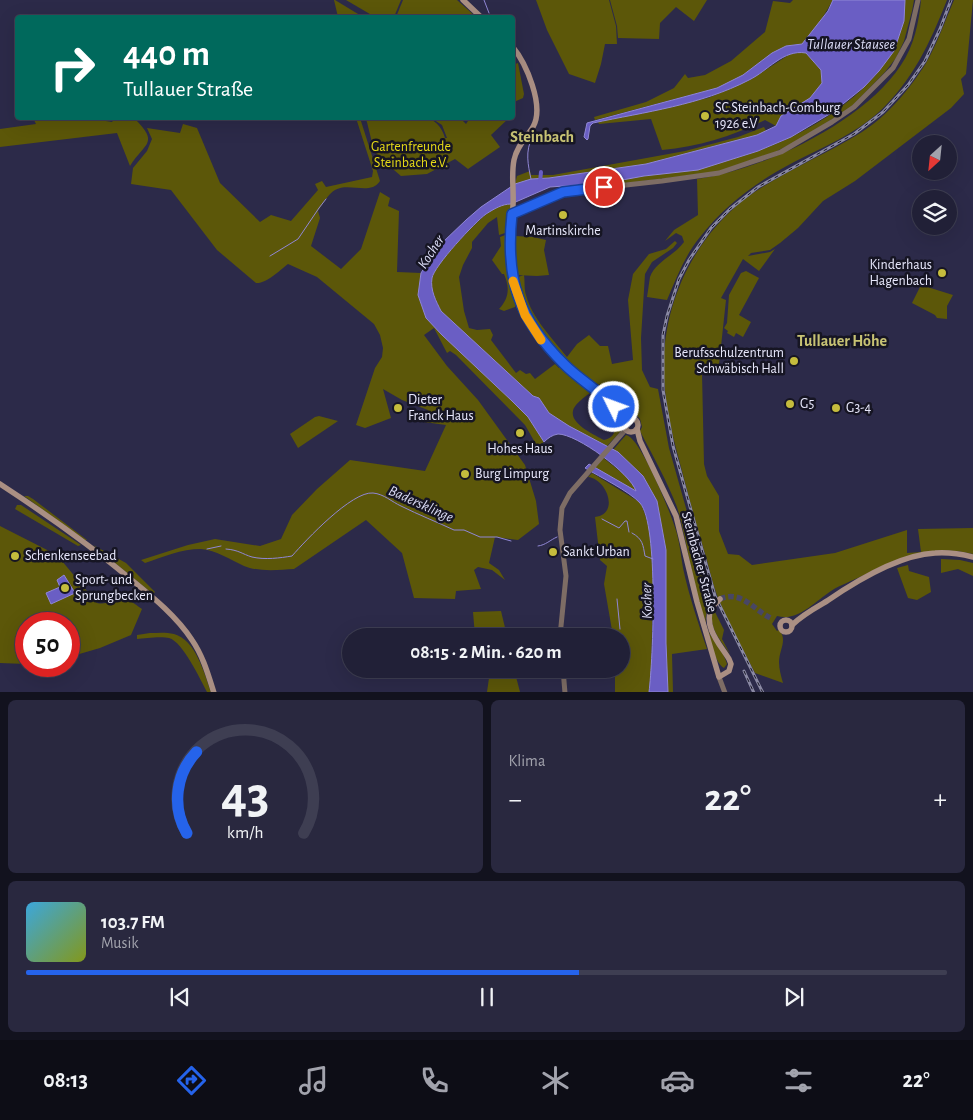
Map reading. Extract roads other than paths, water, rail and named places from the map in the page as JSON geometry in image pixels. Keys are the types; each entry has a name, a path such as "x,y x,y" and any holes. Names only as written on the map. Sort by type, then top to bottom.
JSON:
{"main road":[{"path":"463,0 479,15"},
{"name":"Steinbacher Straße","path":"515,51 525,66 533,89 537,112 534,126 516,153 510,238 512,276 525,315 542,340 565,365 609,402 640,441"},
{"path":"637,421 637,429 627,427 637,421"},
{"name":"Steinbacher Straße","path":"637,429 640,441 676,516 697,602 719,677"},
{"path":"0,484 87,544 147,592 174,618 192,639 200,653 214,692"},
{"path":"791,623 848,586 914,556 951,553 973,557"},
{"path":"719,677 729,671 731,664 711,631 709,615 711,608 720,599"},
{"path":"785,620 791,623 790,631 786,632 781,630 778,622 785,620"}],"street":[{"path":"512,214 563,192 719,173 782,152 854,107 893,68 909,39 918,0"},
{"path":"560,628 566,576 560,527 560,515 564,502 627,427"},
{"name":"Steinbacher Straße","path":"719,677 725,692"},
{"path":"564,678 565,692"}],"water":[{"name":"Tullauer Stausee","path":"833,0 905,0 904,21 894,51 864,87 833,112 791,137 758,151 698,170 644,176 606,183 550,187 511,204 498,207 486,214 465,235 440,264 432,278 435,299 441,311 533,396 539,398 549,413 618,452 643,476 657,501 666,550 668,692 649,692 653,594 650,537 646,516 640,503 635,498 585,468 589,464 636,491 632,483 614,465 577,440 558,434 544,442 528,417 426,318 418,295 421,273 443,242 466,220 481,207 515,184 531,179 646,164 757,135 776,126 781,116 810,98 822,83 821,70 806,53 790,54 783,57 749,80 712,96 672,107 593,123 590,126 588,139 584,137 587,123 717,88 743,75 772,53 786,46 802,44 828,11"},
{"name":"Sport- und Sprungbecken","path":"64,575 75,593 51,604 46,593 60,587 57,580"}],"waterway":[{"path":"484,0 489,13"},
{"path":"531,179 528,153 532,138"},
{"path":"540,182 541,172"},
{"path":"270,256 298,239 326,199"},
{"name":"Badersklinge","path":"226,549 257,558 292,556 342,508 364,494 373,493 384,496 454,530 464,530 480,537 497,537 511,541"},
{"path":"602,519 619,528 627,521 629,532"},
{"path":"632,533 636,535 643,545 645,556 653,559"},
{"name":"Badersklinge","path":"538,546 546,544 557,537"},
{"name":"Badersklinge","path":"207,549 221,546"},
{"path":"617,599 620,628"}],"tunnel":[{"path":"720,599 728,597 742,599 773,619"}],"railway":[{"path":"763,692 715,596 673,446 663,390 663,335 667,316 679,279 689,260 711,228 730,209 758,187 854,134 883,112 908,85 925,61 951,0"},
{"path":"744,671 754,692"}],"place":[{"name":"SC Steinbach-Comburg 1926 e.V","path":"705,116"},
{"name":"Martinskirche","path":"563,215"},
{"name":"Kinderhaus Hagenbach","path":"942,273"},
{"name":"Berufsschulzentrum Schwäbisch Hall","path":"794,361"},
{"name":"G5","path":"790,404"},
{"name":"Dieter Franck Haus","path":"398,408"},
{"name":"G3-4","path":"836,408"},
{"name":"Hohes Haus","path":"520,433"},
{"name":"Burg Limpurg","path":"465,474"},
{"name":"Sankt Urban","path":"553,552"},
{"name":"Schenkenseebad","path":"15,556"},
{"name":"Sport- und Sprungbecken","path":"65,588"}],"district":[{"name":"Steinbach","path":"542,137"},
{"name":"Tullauer Höhe","path":"842,341"}],"park label":[{"name":"Gartenfreunde Steinbach e.V.","path":"411,156"}],"water label":[{"name":"Kocher","path":"431,252"},
{"name":"Kocher","path":"647,601"}]}
